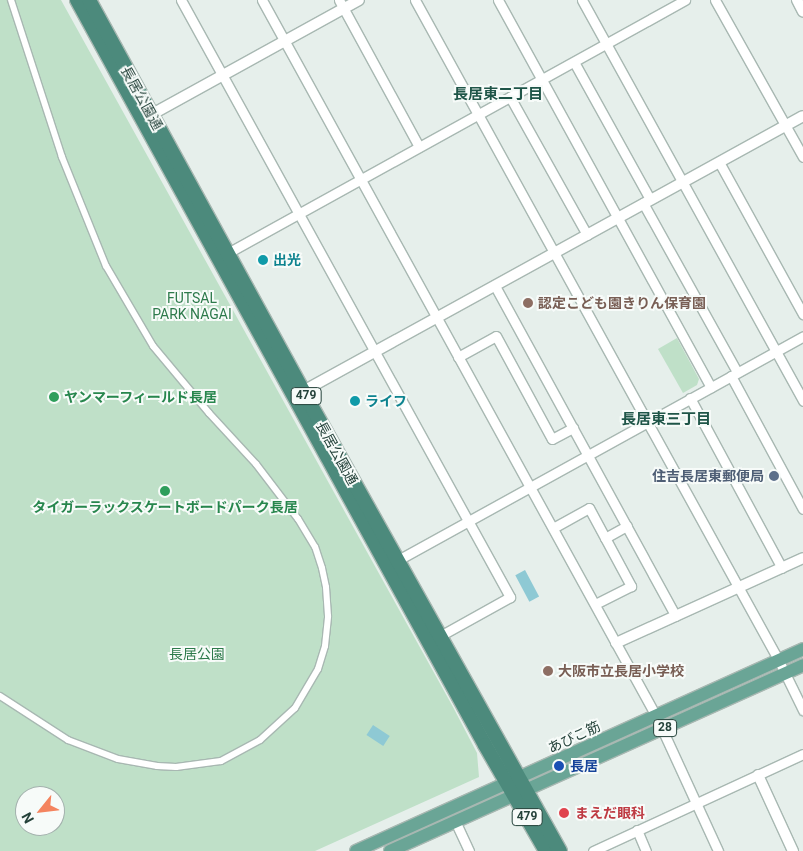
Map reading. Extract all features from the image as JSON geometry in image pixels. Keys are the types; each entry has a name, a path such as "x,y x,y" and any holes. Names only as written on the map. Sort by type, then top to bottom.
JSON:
{"highway":[{"name":"長居公園通","path":"77,0 147,118 513,781 560,851"},
{"name":"長居公園通","path":"89,0 147,118"},
{"name":"長居公園通","path":"299,394 398,560 440,636 513,781"},
{"name":"長居公園通","path":"520,793 546,851"}],"main road":[{"name":"あびこ筋","path":"356,851 803,649"},
{"name":"あびこ筋","path":"390,851 456,823 803,665"}],"street":[{"path":"0,696 39,723 73,742 118,759 157,766 176,767 221,761 260,740 295,708 318,670 325,646 328,616 326,587 322,568 303,527 256,464 209,414 153,346 106,266 62,157 11,0"},
{"path":"181,0 510,597 440,636"},
{"path":"262,0 656,716"},
{"path":"147,118 285,42 341,4 359,0"},
{"path":"414,0 779,661 803,710"},
{"path":"498,0 711,387"},
{"path":"582,0 803,401"},
{"path":"223,256 299,212 479,115 685,0"},
{"path":"716,0 803,157"},
{"path":"797,0 803,12"},
{"path":"341,4 419,147"},
{"path":"574,62 803,508"},
{"path":"510,97 587,234"},
{"path":"299,394 803,116"},
{"path":"719,162 803,314"},
{"path":"495,286 676,616"},
{"path":"458,357 496,336 552,439 573,428"},
{"path":"398,560 803,336"},
{"path":"690,398 782,568"},
{"path":"553,528 589,508 631,586 595,604"},
{"path":"605,538 627,526"},
{"path":"616,643 803,558"},
{"path":"662,729 718,851"},
{"path":"593,851 803,754"},
{"path":"758,775 793,851"},
{"path":"456,823 468,851"},
{"path":"637,830 646,851"}],"green space":[{"name":"長居公園","path":"0,0 61,0 477,753 479,777 315,851 0,851"},
{"path":"677,338 699,379 697,385 683,393 658,349"}],"water":[{"path":"525,570 539,596 529,602 515,575"},
{"path":"373,725 390,736 383,746 366,735"}],"place":[{"name":"出光","path":"263,260"},
{"name":"認定こども園きりん保育園","path":"528,303"},
{"name":"ヤンマーフィールド長居","path":"54,397"},
{"name":"ライフ","path":"355,401"},
{"name":"住吉長居東郵便局","path":"774,476"},
{"name":"タイガーラックスケートボードパーク長居","path":"165,491"},
{"name":"大阪市立長居小学校","path":"548,671"},
{"name":"長居","path":"559,766"},
{"name":"まえだ眼科","path":"564,813"}],"district":[{"name":"長居東二丁目","path":"498,95"},
{"name":"長居東三丁目","path":"666,420"}],"park label":[{"name":"FUTSAL PARK NAGAI","path":"192,306"}]}
